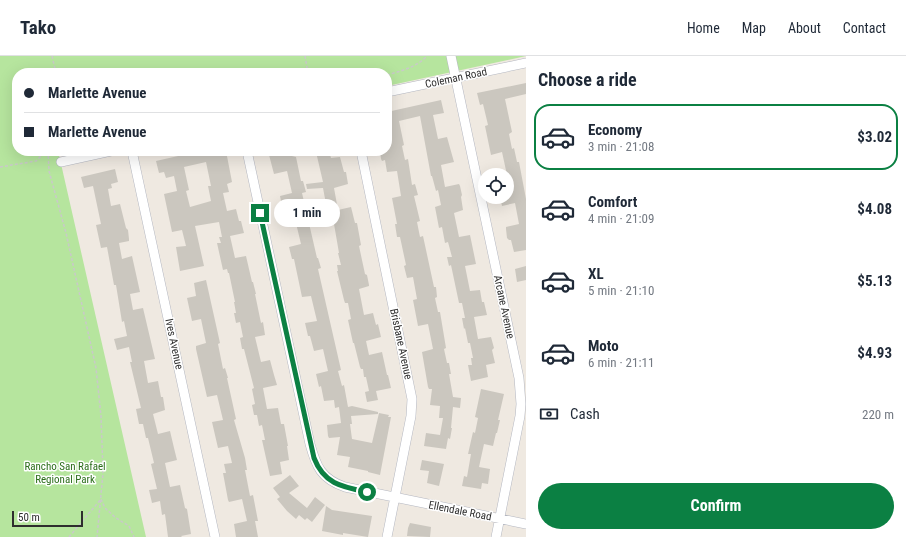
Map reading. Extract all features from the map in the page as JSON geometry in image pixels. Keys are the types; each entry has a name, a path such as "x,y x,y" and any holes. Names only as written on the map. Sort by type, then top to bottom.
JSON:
{"street":[{"name":"Arcane Avenue","path":"451,56 521,392 520,416 496,537"},
{"name":"Coleman Road","path":"392,91 526,63"},
{"path":"61,162 89,156"},
{"name":"Ives Avenue","path":"133,156 215,537"},
{"name":"Ellendale Road","path":"248,156 310,444 317,466 326,477 338,485 526,524"},
{"name":"Brisbane Avenue","path":"361,156 411,390 411,416 387,537"}],"path":[{"path":"52,56 55,68"},
{"path":"304,56 307,68"},
{"path":"392,73 406,69 422,61 427,56"},
{"path":"0,167 36,161 42,156"},
{"path":"48,156 49,171 66,233 96,368 101,416 103,473 97,537"},
{"path":"69,537 101,499"},
{"path":"101,499 105,508 116,518 129,526 134,537"}],"green space":[{"name":"Rancho San Rafael Regional Park","path":"0,56 526,56 392,85 392,68 12,68 12,156 59,156 146,537 0,537"}],"building":[{"path":"526,83 526,94 505,99 512,132 509,134 512,149 514,148 517,162 519,162 526,199 526,250 514,252 511,240 507,238 506,227 519,224 514,203 514,168 505,168 502,152 491,155 485,126 488,125 483,104 480,105 477,93"},
{"path":"441,100 444,113 433,115 438,139 447,137 454,162 441,165 445,187 459,184 460,186 463,210 454,213 459,237 470,235 476,264 465,266 470,291 480,290 482,302 484,302 487,315 474,317 478,339 491,337 494,348 492,350 495,363 486,365 488,377 471,381 468,365 472,365 471,358 473,358 470,343 468,343 465,328 464,329 462,318 465,318 462,303 459,303 451,265 449,266 447,257 452,257 448,242 445,243 442,227 439,228 435,207 441,205 438,190 436,191 431,176 420,116 399,121 404,145 402,146 405,160 408,159 412,185 415,184 418,195 414,196 420,221 417,222 420,237 423,236 434,287 436,287 437,297 435,298 438,312 440,312 446,348 444,349 447,363 449,363 451,374 449,374 453,397 461,398 460,408 453,407 452,428 446,449 424,446 426,433 440,435 443,418 439,418 440,406 430,405 432,389 429,389 428,387 422,352 433,349 428,324 418,326 413,300 417,299 413,277 407,278 404,266 406,265 400,237 397,237 395,224 397,224 392,198 401,196 397,171 387,172 385,160 382,161 381,159 381,156 392,156 392,111"},
{"path":"178,156 227,156 232,182 227,184 229,192 223,193 227,211 236,209 244,233 230,236 235,258 246,256 265,335 255,337 261,362 270,360 277,385 263,388 267,409 278,408 281,424 284,424 288,446 289,460 280,462 282,474 270,476 262,440 265,440 262,425 259,426 257,415 254,415 252,405 255,404 252,389 254,388 244,349 242,349 240,338 243,337 240,322 236,323 234,313 236,313 235,302 229,273 227,269 223,270 217,243 221,243 219,237 222,237 219,222 195,226 204,266 180,271 176,247 186,246 182,230 172,232 164,194 177,191 174,176 166,178 164,172 159,173 156,161","holes":["206,162 211,186 208,186 211,201 190,207 186,191 189,190 184,167"]},
{"path":"269,156 296,157 301,181 303,181 306,192 302,193 317,258 321,268 318,269 341,370 338,371 342,386 344,385 348,407 352,406 378,412 378,414 351,416 352,424 350,424 352,439 372,443 379,413 389,415 388,417 391,417 380,475 348,467 350,457 337,455 340,437 329,438 328,436 327,425 341,423 339,407 335,408 334,400 324,401 321,386 319,387 316,374 328,371 323,349 314,351 310,336 308,336 305,323 317,321 311,296 302,297 294,259 292,259 289,247 301,244 295,219 285,221 280,196 292,193 287,171 274,174"},
{"path":"317,156 330,156 331,158 340,157 344,172 346,172 348,184 334,188 338,210 351,207 355,223 357,223 361,245 359,246 369,285 359,289 364,315 373,313 376,325 378,324 381,337 366,341 369,355 382,352 391,388 376,391 378,400 367,402 365,392 369,391 366,377 364,377 363,369 360,367 353,343 348,320 351,319 348,303 345,303 337,271 337,265 341,265 334,224 330,225 323,188 307,189 306,184 323,182"},
{"path":"115,169 118,182 111,184 112,188 108,189 111,206 120,204 126,228 128,230 129,241 119,243 122,259 132,256 140,292 130,294 133,310 143,308 155,359 144,361 148,383 158,381 161,397 163,397 165,410 153,414 158,434 170,431 177,460 165,463 170,487 180,485 185,508 187,509 191,534 181,536 182,537 168,537 165,514 162,515 160,501 152,503 149,490 157,489 151,464 154,463 143,424 139,424 136,409 141,408 130,362 132,362 129,347 117,350 114,339 127,336 124,321 122,322 116,285 114,285 107,247 101,248 96,225 101,224 93,186 84,188 81,177"},
{"path":"526,266 526,280 517,282 515,269"},
{"path":"206,280 220,343 218,344 223,369 225,368 228,378 236,419 234,420 245,458 247,470 245,470 250,496 253,495 258,521 255,521 258,537 236,537 234,524 247,521 242,499 229,502 228,500 223,473 226,473 224,464 232,463 228,446 218,448 212,422 223,420 217,395 207,397 196,349 196,346 206,343 201,319 192,321 187,298 196,296 194,283"},
{"path":"481,389 504,394 498,420 500,420 493,446 484,444 479,467 490,469 488,484 482,483 481,489 462,486 464,476 467,477 471,454 468,454 478,418 475,417"},
{"path":"422,460 444,464 439,486 427,483 429,471 420,470"},
{"path":"290,475 299,486 289,493 307,508 315,497 325,505 312,522 307,518 305,520 299,515 296,519 277,499 280,497 273,488"},
{"path":"326,506 332,510 372,516 368,537 343,533 343,535 322,531"},
{"path":"410,523 431,527 430,537 407,536"}],"route":[{"path":"260,213 310,444 317,466 322,474 330,481 338,485 367,492"}]}
